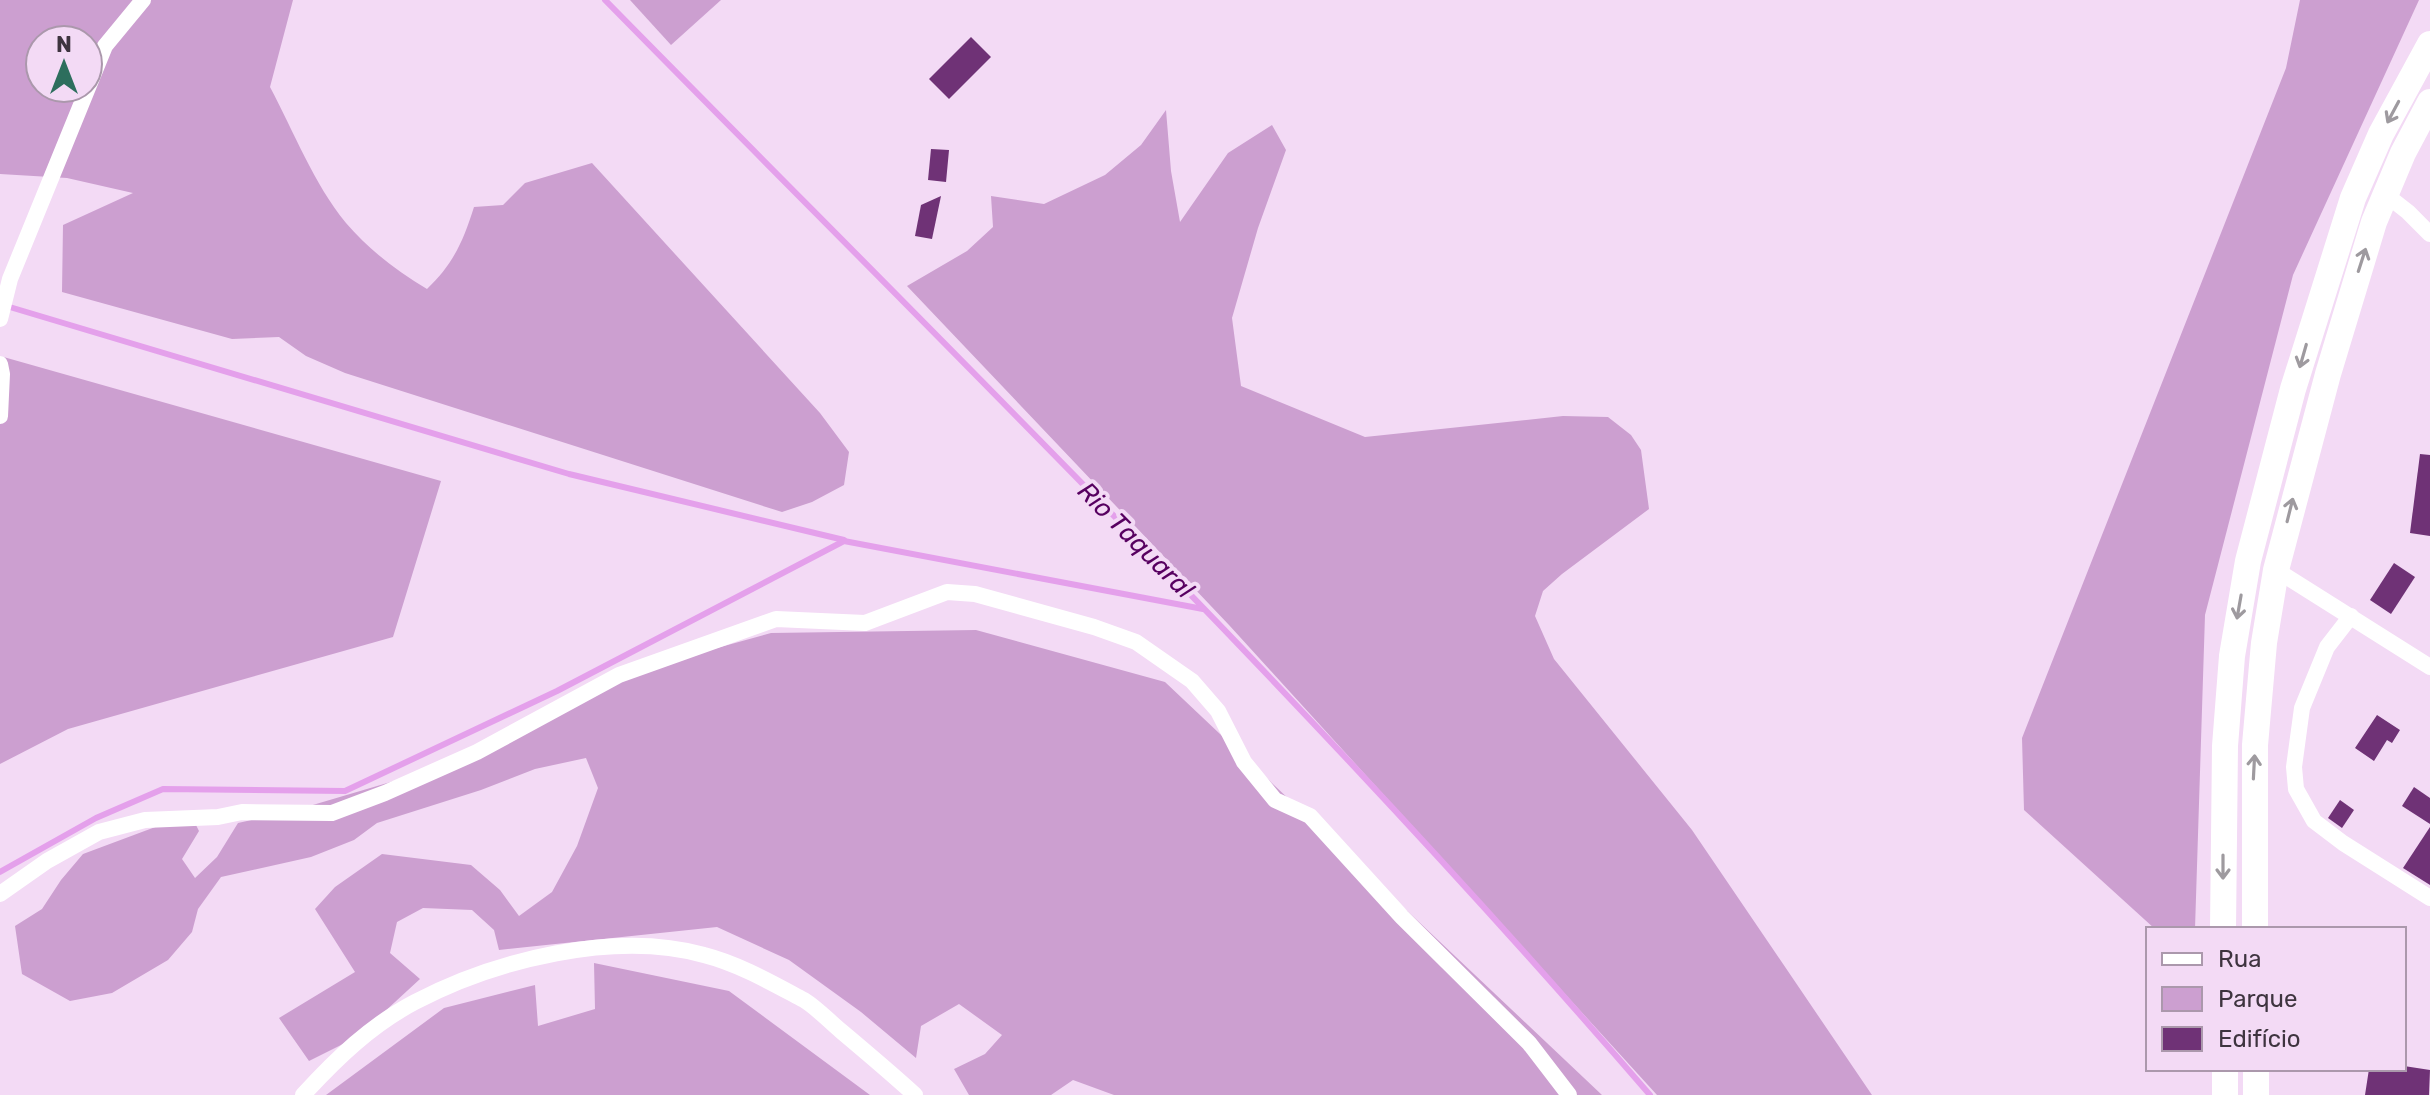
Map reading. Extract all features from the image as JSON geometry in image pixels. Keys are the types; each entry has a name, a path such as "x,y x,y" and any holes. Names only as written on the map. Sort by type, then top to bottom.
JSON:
{"main road":[{"path":"2223,927 2225,746 2232,656 2248,561 2293,389 2348,212 2381,134 2430,44"},
{"path":"2255,927 2255,745 2264,643 2276,570 2328,374 2385,194 2430,102"},
{"path":"2225,1071 2225,1095"},
{"path":"2256,1071 2256,1095"}],"street":[{"path":"0,319 10,279 105,46 143,0"},
{"path":"2385,194 2430,234"},
{"path":"0,364 0,416"},
{"path":"2276,570 2430,667"},
{"path":"0,894 47,861 99,832 145,820 218,817 242,812 332,813 477,752 619,675 776,619 865,623 947,592 975,594 1136,642 1192,681 1218,711 1244,762 1275,800 1310,816 1402,917 1529,1043 1569,1095"},
{"path":"2351,616 2327,647 2302,708 2294,767 2296,789 2314,821 2430,898"},
{"path":"303,1095 339,1055 415,1002 495,969 561,951 603,946 664,947 704,955 746,970 807,1002 915,1095"}],"green space":[{"path":"0,0 293,0 270,87 324,192 346,223 374,251 427,289 456,252 474,207 503,205 525,183 592,163 820,413 849,452 844,485 812,502 782,512 345,373 306,356 279,337 232,339 62,292 63,225 133,193 67,178 0,174"},
{"path":"630,0 721,0 671,45"},
{"path":"2300,0 2419,0 2293,275 2205,615 2195,927 2153,927 2024,810 2022,738 2286,68"},
{"path":"1166,110 1171,171 1180,222 1228,153 1272,125 1286,150 1258,228 1232,318 1241,386 1365,437 1563,416 1608,417 1631,435 1641,450 1649,509 1543,591 1535,616 1554,659 1692,830 1872,1095 1657,1095 1229,625 907,286 967,251 993,227 991,196 1044,204 1105,175 1141,145"},
{"path":"0,356 441,481 393,637 68,729 0,764"},
{"path":"976,630 1165,682 1602,1095 1114,1095 1073,1080 1051,1095 969,1095 954,1069 985,1054 1002,1035 959,1004 921,1026 916,1058 861,1012 789,960 717,927 499,950 494,930 472,910 423,908 397,922 390,953 420,979 357,1037 309,1061 279,1018 355,972 315,909 335,887 382,854 471,865 500,890 519,916 552,892 577,846 598,788 586,758 535,769 481,790 377,823 354,840 311,857 221,877 198,909 192,932 168,960 112,993 70,1001 22,974 15,926 42,909 83,854 158,826 194,821 199,831 182,859 195,878 217,857 238,823 289,812 455,763 619,675 771,633"},
{"path":"594,963 729,991 870,1095 326,1095 444,1008 535,985 538,1026 595,1009"}],"building":[{"path":"971,37 991,57 949,99 929,79"},
{"path":"931,149 949,150 946,182 928,180"},
{"path":"941,196 932,239 915,236 921,205"},
{"path":"2420,454 2430,455 2430,536 2410,533"},
{"path":"2394,563 2415,577 2391,614 2370,600"},
{"path":"2377,715 2400,730 2392,743 2387,740 2374,761 2355,748"},
{"path":"2414,787 2430,798 2430,824 2402,806"},
{"path":"2340,800 2354,810 2342,828 2328,818"},
{"path":"2430,827 2430,885 2403,868"},
{"path":"2406,1066 2430,1070 2429,1095 2365,1095 2369,1071 2406,1071"}],"waterway":[{"name":"Rio Taquaral","path":"605,0 1137,539 1268,676 1398,813 1650,1095"},
{"path":"3,305 569,474 844,540"},
{"path":"0,872 96,818 163,789 345,791 557,691 844,541 1203,609"}]}
